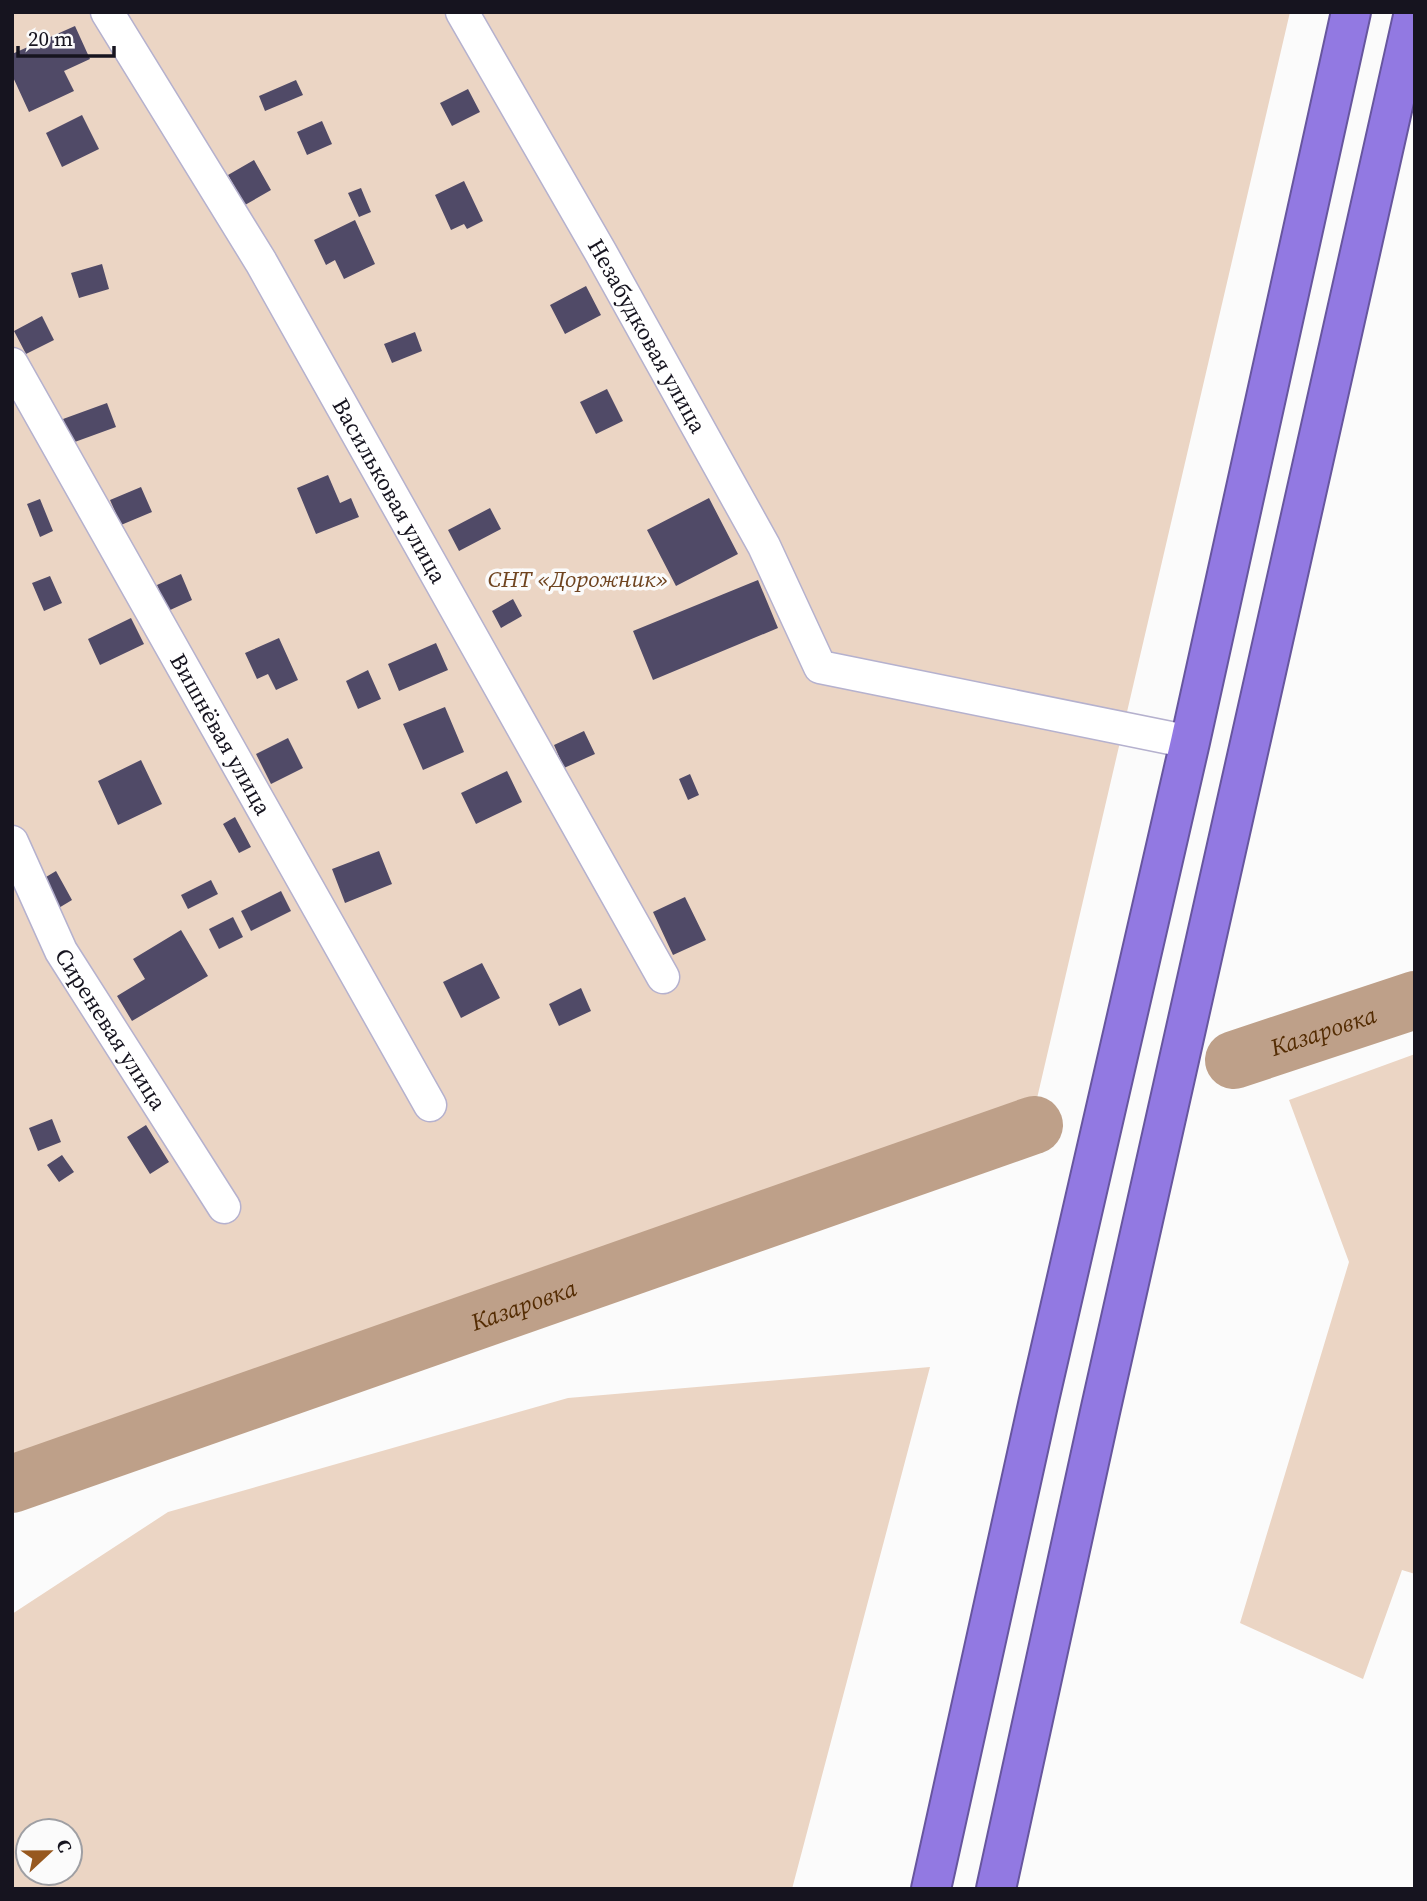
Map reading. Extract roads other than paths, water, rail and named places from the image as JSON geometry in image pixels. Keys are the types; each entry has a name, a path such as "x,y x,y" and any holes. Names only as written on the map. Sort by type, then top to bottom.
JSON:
{"highway":[{"path":"931,1889 1039,1400 1190,742 1351,12"},
{"path":"996,1889 1103,1398 1414,12"}],"street":[{"name":"Васильковая улица","path":"107,12 261,262 663,977"},
{"name":"Незабудковая улица","path":"462,12 594,241 764,546 820,667 1190,742"},
{"name":"Вишнёвая улица","path":"12,364 430,1105"},
{"name":"Сиреневая улица","path":"12,842 61,951 224,1207"}],"waterway":[{"name":"Казаровка","path":"1234,1060 1415,1000"},
{"name":"Казаровка","path":"12,1484 1034,1125"}],"park label":[{"name":"СНТ «Дорожник»","path":"578,579"}]}
